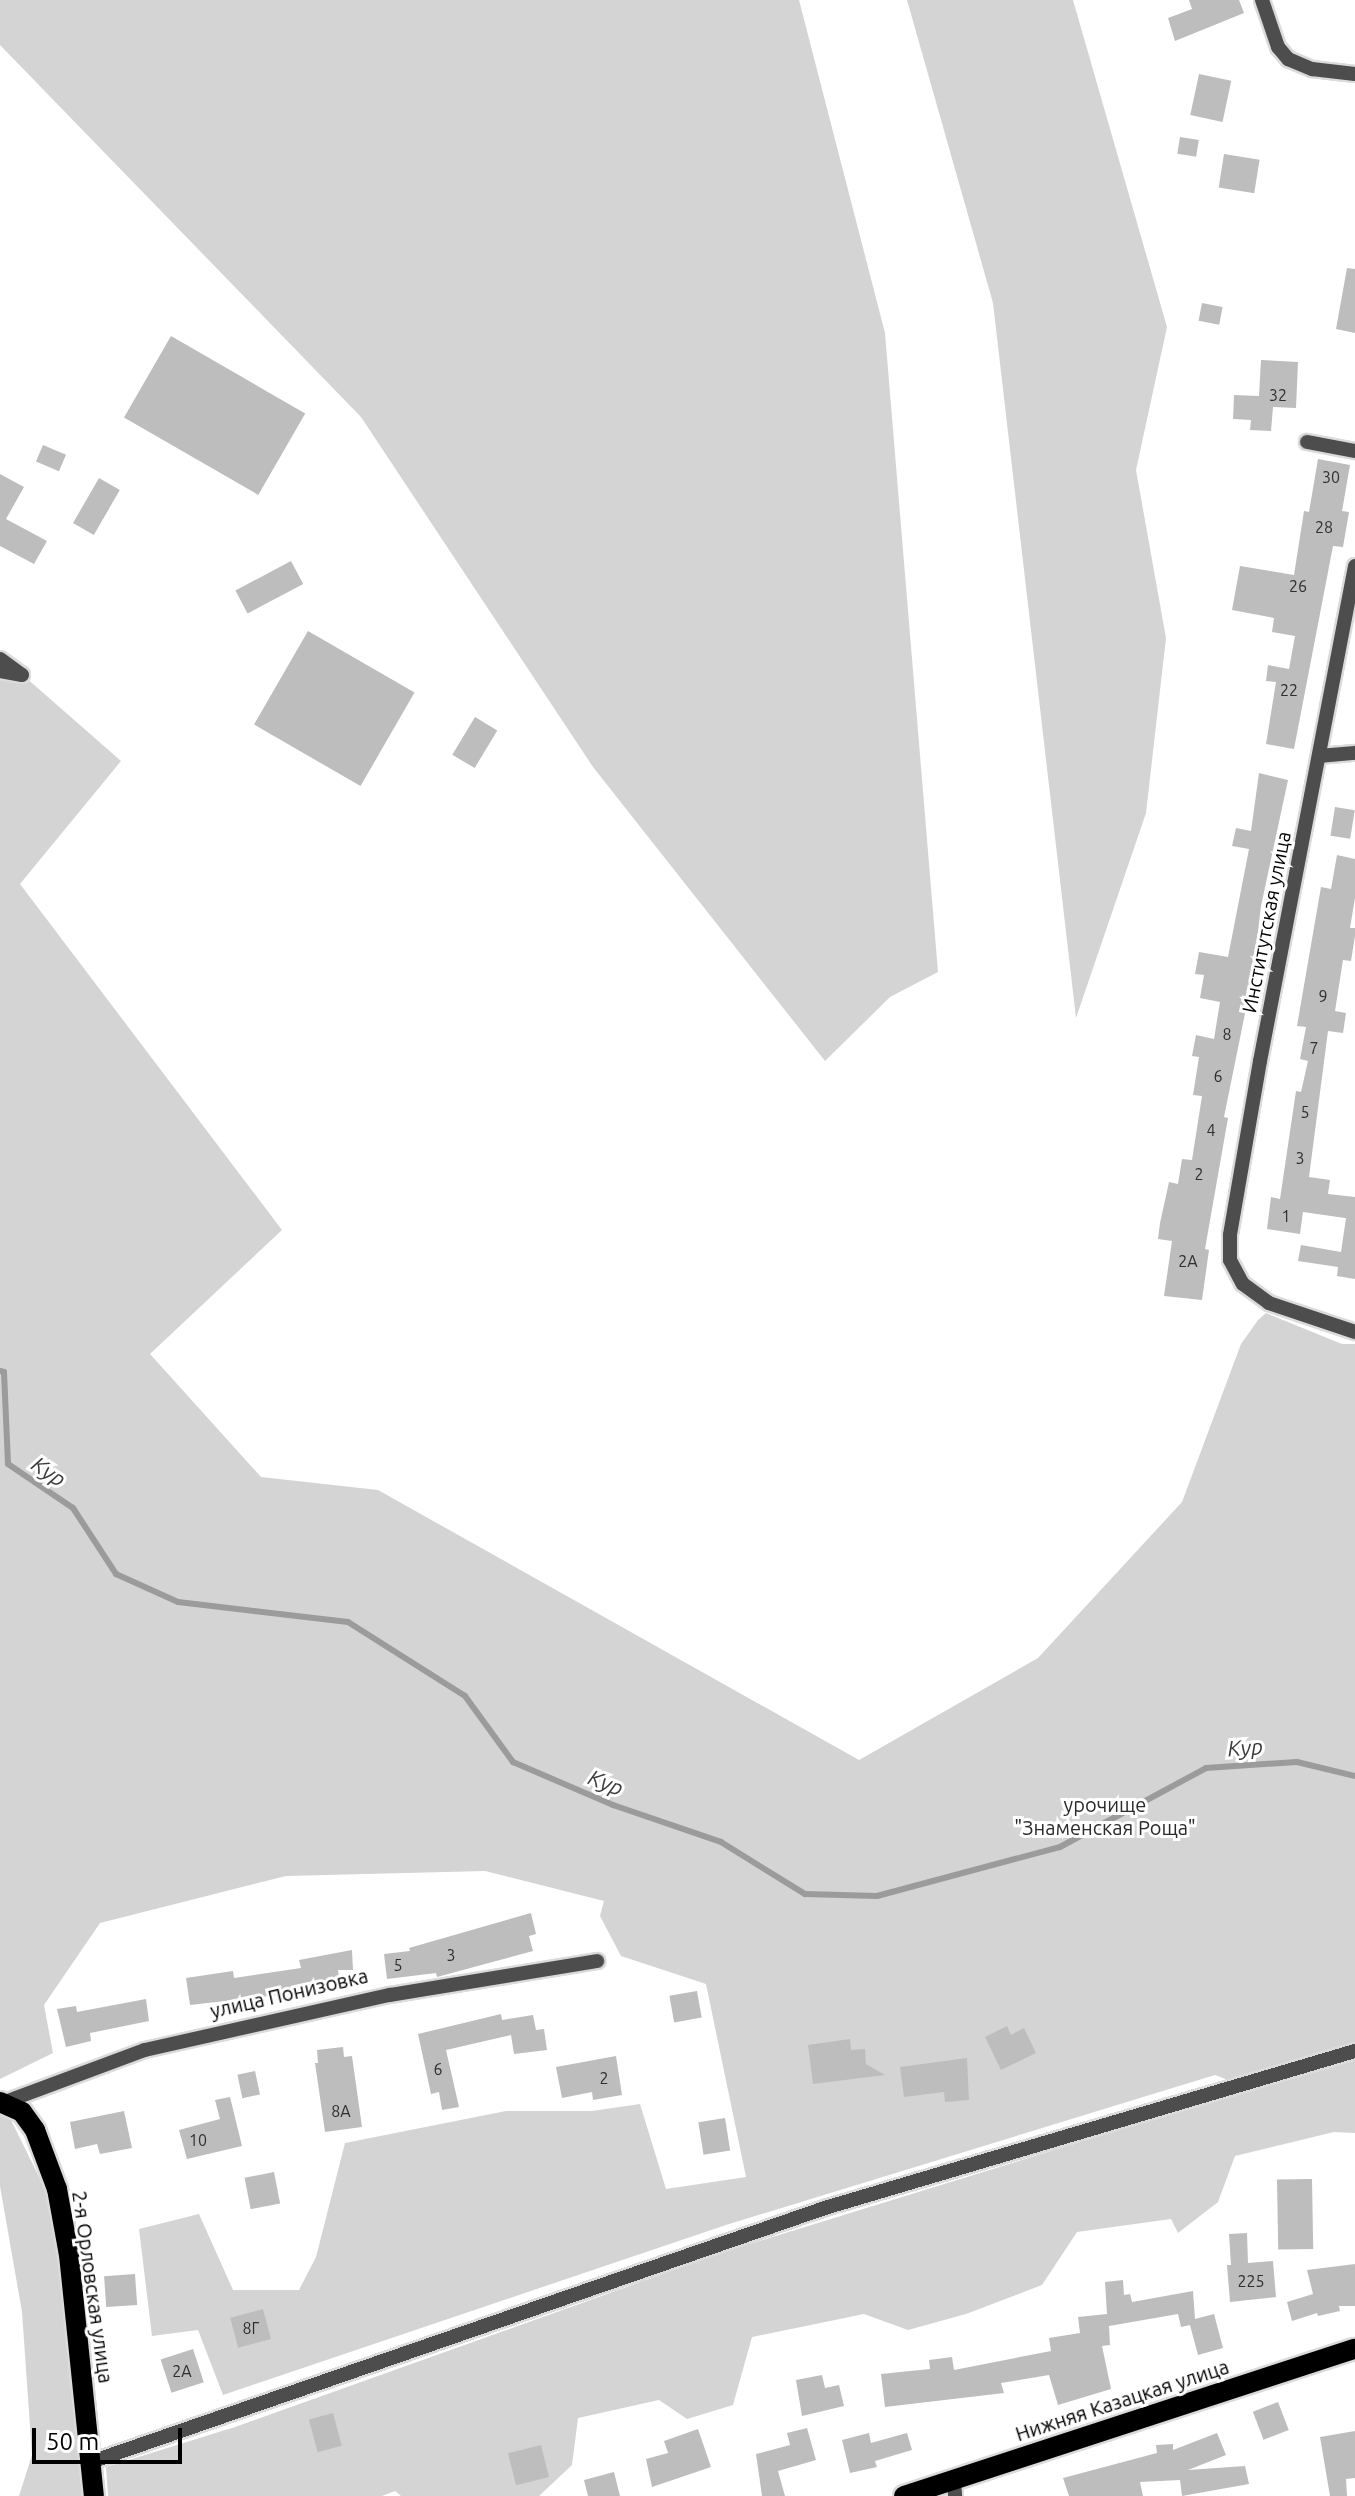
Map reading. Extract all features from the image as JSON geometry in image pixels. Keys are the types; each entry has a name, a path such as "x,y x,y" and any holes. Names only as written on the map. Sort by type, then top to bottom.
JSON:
{"main road":[{"name":"2-я Орловская улица","path":"2,2102 22,2112 35,2130 57,2189 69,2255 94,2496"},
{"name":"Нижняя Казацкая улица","path":"904,2496 955,2488 1355,2349"}],"street":[{"path":"1262,0 1278,47 1288,59 1312,69 1355,74"},
{"path":"1307,442 1355,451"},
{"name":"Институтская улица","path":"1355,566 1230,1235 1230,1260 1243,1284 1269,1303 1355,1332"},
{"path":"0,659 22,675 0,671"},
{"path":"1319,756 1355,753"},
{"name":"улица Понизовка","path":"2,2102 145,2050 390,1995 597,1961"},
{"path":"91,2462 828,2207 1355,2051"}],"green space":[{"path":"0,0 799,0 885,333 938,972 890,997 825,1061 593,767 361,417 0,45"},
{"path":"907,0 1073,0 1167,327 1136,470 1166,638 1146,813 1076,1018 993,303"},
{"name":"урочище \"Знаменская Роща\"","path":"0,655 121,761 20,884 282,1230 150,1354 261,1477 378,1490 859,1760 1038,1658 1182,1502 1241,1344 1266,1313 1342,1344 1355,1344 1355,2133 1334,2132 1235,2156 1218,2202 1178,2233 1171,2219 1077,2232 1042,2285 966,2314 908,2330 864,2314 752,2337 733,2405 687,2419 659,2400 578,2418 572,2465 539,2496 401,2496 395,2491 382,2496 108,2496 106,2467 235,2427 730,2250 1252,2089 1215,2075 726,2225 223,2395 198,2330 152,2336 139,2229 199,2214 233,2290 299,2290 316,2257 345,2143 506,2111 592,2111 640,2104 666,2189 746,2177 706,1984 621,1956 600,1916 604,1901 485,1871 286,1876 100,1923 44,2005 53,2053 0,2079"},
{"path":"0,2116 10,2118 49,2197 65,2302 86,2496 19,2496 32,2455 22,2312 0,2186"}],"building":[{"path":"1189,0 1239,0 1244,13 1175,41 1168,18 1192,9"},
{"path":"1199,74 1231,81 1223,122 1190,115"},
{"path":"1180,137 1199,140 1196,157 1177,154"},
{"path":"1224,154 1260,160 1254,193 1219,188"},
{"path":"1347,268 1355,269 1355,333 1336,329"},
{"path":"1202,303 1223,307 1219,325 1199,321"},
{"path":"171,336 305,414 258,495 124,417"},
{"path":"1261,360 1298,362 1296,408 1273,407 1271,431 1250,430 1251,420 1233,419 1234,395 1259,396"},
{"path":"43,445 66,455 59,471 36,462"},
{"path":"1318,459 1350,465 1342,511 1349,512 1343,547 1333,546 1294,749 1266,744 1276,682 1266,681 1268,665 1289,669 1295,636 1272,632 1274,618 1232,610 1240,566 1294,575 1304,511 1309,512"},
{"path":"0,474 24,487 6,519 47,541 34,564 0,546"},
{"path":"99,478 120,490 94,535 73,523"},
{"path":"291,561 303,584 248,614 235,591"},
{"path":"308,631 415,692 361,786 254,725"},
{"path":"475,717 497,730 475,768 452,755"},
{"path":"1259,773 1288,780 1261,906 1253,974 1224,1117 1228,1118 1205,1249 1209,1250 1202,1300 1164,1296 1172,1241 1158,1239 1160,1223 1169,1182 1178,1184 1182,1159 1192,1160 1202,1096 1193,1095 1199,1057 1192,1056 1196,1035 1214,1039 1220,1002 1200,998 1204,975 1195,974 1199,952 1228,957 1249,849 1232,846 1236,828 1251,831"},
{"path":"1335,807 1355,810 1350,839 1330,836"},
{"path":"1337,855 1355,859 1355,898 1350,928 1355,928 1355,936 1351,961 1343,960 1335,1011 1346,1013 1343,1033 1328,1031 1309,1177 1330,1180 1328,1194 1355,1197 1355,1279 1337,1276 1338,1267 1298,1261 1301,1245 1341,1252 1346,1218 1303,1212 1300,1234 1267,1229 1271,1197 1280,1199 1296,1091 1301,1092 1308,1061 1300,1059 1306,1027 1297,1026 1321,887 1331,889"},
{"path":"531,1913 536,1934 529,1936 533,1951 437,1977 436,1973 387,1979 384,1954 410,1951 409,1948"},
{"path":"352,1950 353,1970 338,1970 339,1978 287,1988 288,1994 190,2005 186,1978 233,1971 234,1978 301,1968 299,1960"},
{"path":"697,1991 702,2018 674,2022 669,1996"},
{"path":"146,1999 149,2021 90,2033 91,2041 66,2047 57,2009 76,2006 77,2012"},
{"path":"501,2014 502,2020 533,2015 536,2030 544,2029 547,2050 514,2054 511,2035 446,2050 459,2107 442,2110 439,2092 431,2094 418,2034"},
{"path":"1007,2026 1011,2035 1024,2028 1036,2053 1001,2070 985,2037"},
{"path":"850,2039 851,2050 865,2049 866,2064 885,2075 813,2084 808,2045"},
{"path":"343,2047 344,2057 352,2056 362,2127 325,2132 315,2063 318,2063 317,2050"},
{"path":"616,2056 622,2095 593,2100 592,2092 562,2098 556,2067"},
{"path":"967,2058 969,2100 945,2102 944,2092 904,2097 900,2067"},
{"path":"255,2071 260,2094 242,2098 237,2075"},
{"path":"230,2097 242,2146 187,2159 179,2130 220,2119 215,2100"},
{"path":"124,2111 132,2148 100,2154 97,2144 75,2149 70,2122"},
{"path":"725,2118 730,2151 703,2155 698,2122"},
{"path":"274,2172 280,2203 251,2209 245,2178"},
{"path":"1312,2179 1313,2249 1278,2250 1277,2180"},
{"path":"1247,2233 1248,2263 1273,2261 1276,2297 1230,2302 1227,2265 1231,2265 1229,2234"},
{"path":"1355,2264 1355,2306 1339,2306 1340,2311 1318,2316 1317,2313 1292,2321 1287,2302 1313,2294 1307,2270"},
{"path":"135,2274 137,2305 106,2307 104,2276"},
{"path":"1123,2280 1124,2295 1130,2294 1132,2302 1193,2291 1195,2319 1214,2314 1223,2348 1198,2355 1190,2325 1181,2327 1178,2314 1109,2326 1110,2345 1102,2346 1111,2389 1058,2405 1049,2375 1001,2383 1004,2393 885,2407 881,2374 930,2369 929,2360 952,2357 954,2370 1051,2351 1049,2338 1080,2333 1078,2317 1107,2314 1105,2282"},
{"path":"263,2309 271,2339 238,2348 230,2318"},
{"path":"193,2349 204,2382 171,2393 161,2360"},
{"path":"822,2375 825,2388 839,2385 844,2406 802,2416 796,2380"},
{"path":"1278,2402 1289,2430 1264,2440 1253,2412"},
{"path":"333,2413 342,2446 318,2452 309,2419"},
{"path":"807,2428 816,2460 778,2471 785,2496 762,2496 756,2454 790,2445 787,2433"},
{"path":"698,2429 711,2467 652,2487 646,2459 668,2453 664,2441"},
{"path":"1355,2431 1355,2478 1346,2479 1347,2496 1330,2496 1320,2437"},
{"path":"869,2433 871,2443 907,2433 912,2450 875,2461 877,2467 850,2473 842,2440"},
{"path":"1217,2433 1226,2455 1188,2470 1245,2466 1249,2484 1182,2496 1180,2480 1140,2482 1143,2496 1069,2496 1063,2478 1157,2453 1156,2445 1173,2444 1173,2450"},
{"path":"541,2445 549,2477 516,2485 508,2453"},
{"path":"614,2472 620,2496 588,2496 584,2480"}],"waterway":[{"name":"Кур","path":"0,1371 4,1372 8,1464 73,1508 116,1574 178,1602 348,1622 465,1696 513,1762 613,1805 721,1842 805,1894 877,1896 1060,1847 1206,1768 1297,1762 1355,1776"}]}
